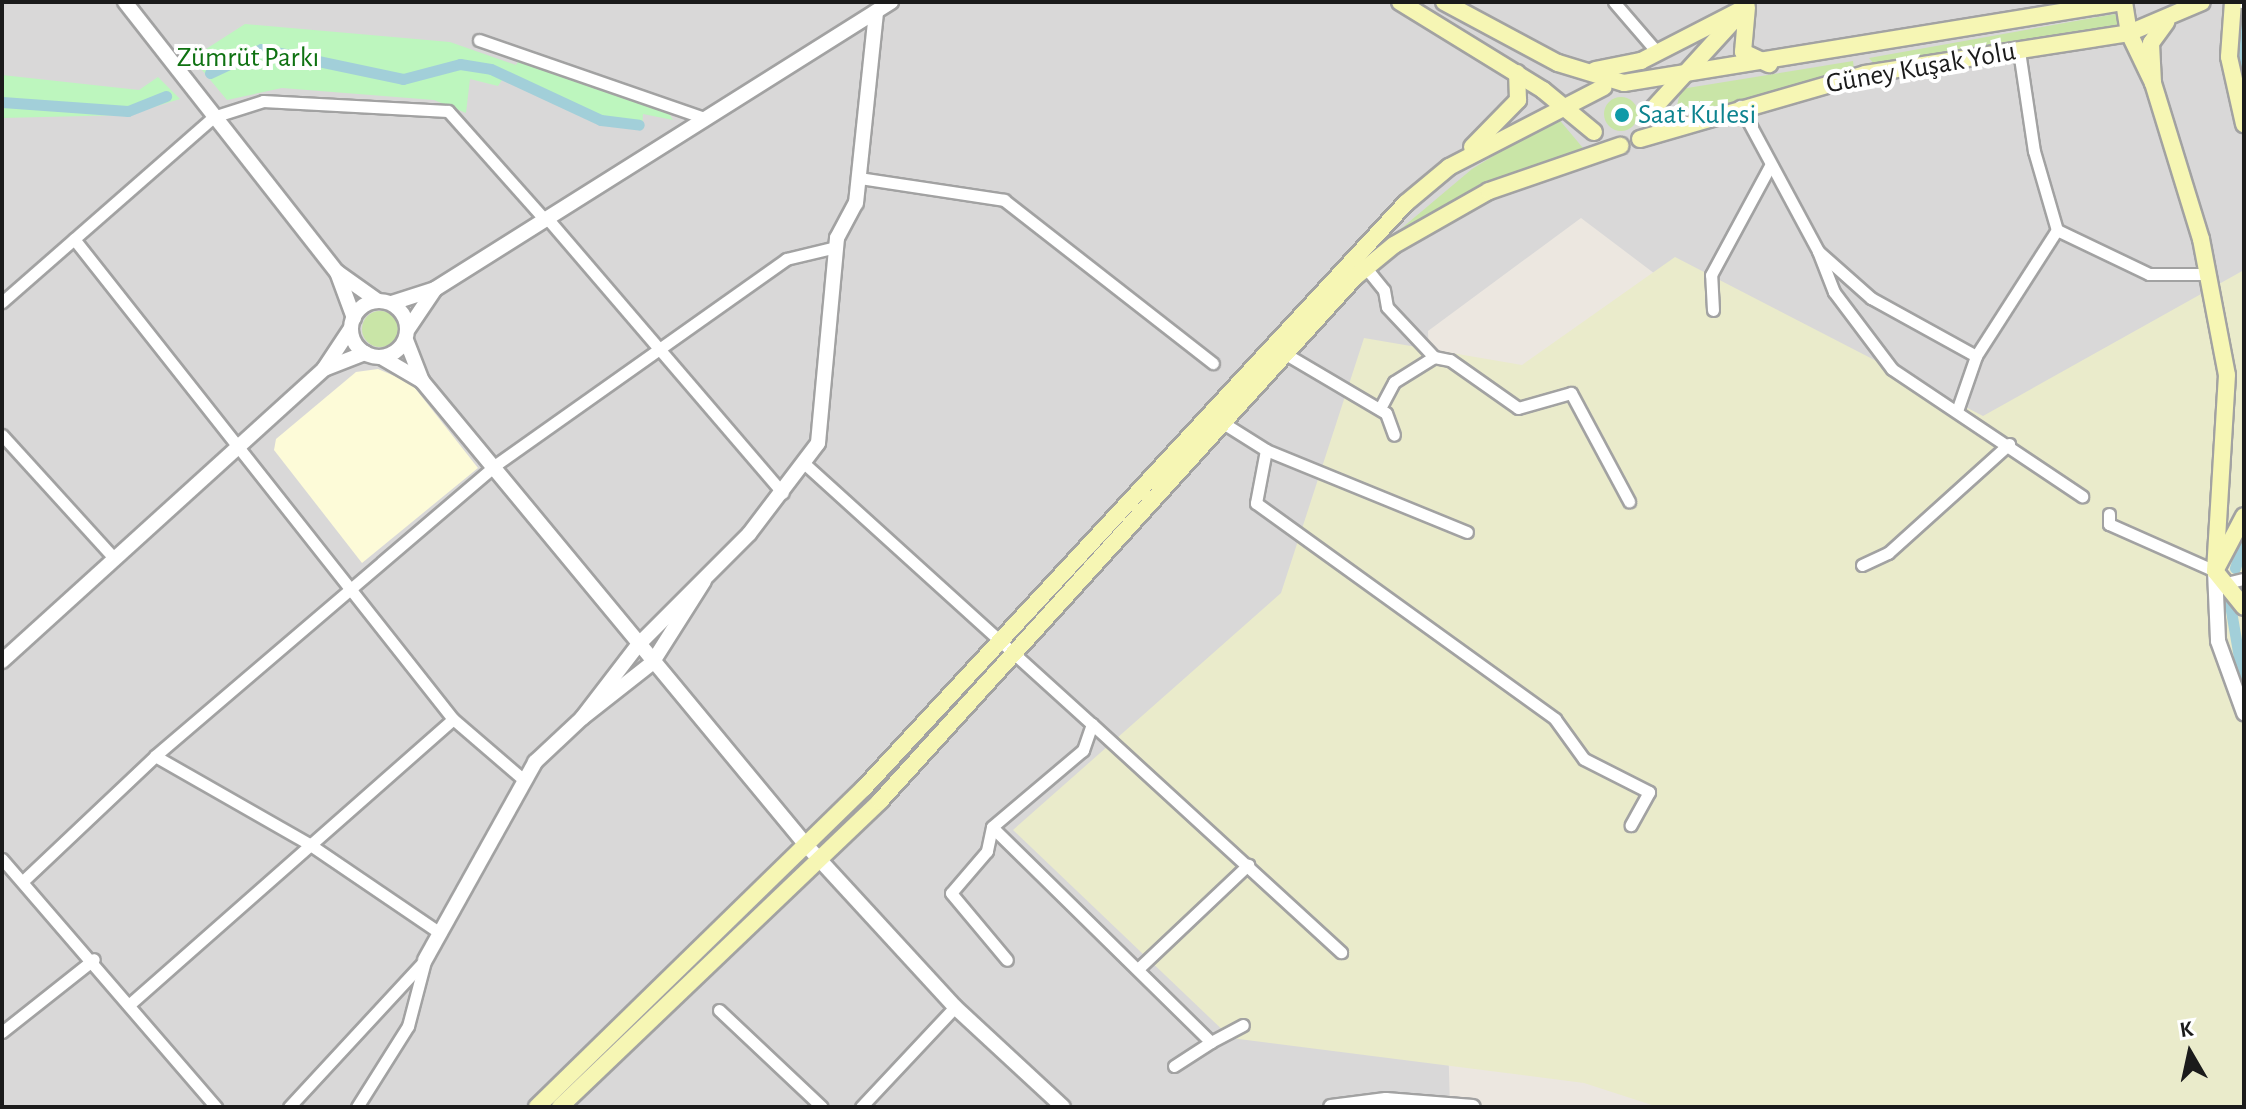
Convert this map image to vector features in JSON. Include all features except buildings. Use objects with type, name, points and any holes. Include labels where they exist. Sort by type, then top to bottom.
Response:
[{"type":"main road","points":[[1400,2],[1517,73],[1565,105],[1594,132],[1620,146]]},
{"type":"main road","points":[[1444,2],[1558,63],[1643,92],[1651,111]]},
{"type":"main road","points":[[2123,2],[2129,33],[2153,83],[2209,274],[2227,375],[2220,577],[2244,607]]},
{"type":"main road","name":"Güney Kuşak Yolu","points":[[1624,83],[1772,64],[2031,21],[2123,2]]},
{"type":"main road","name":"Güney Kuşak Yolu","points":[[1640,139],[1740,106],[1865,74],[2129,33],[2166,22],[2202,2]]},
{"type":"main road","points":[[2233,2],[2229,57],[2244,124]]},
{"type":"main road","points":[[1558,63],[1601,71],[1657,52],[1748,4]]},
{"type":"main road","points":[[1748,4],[1743,52],[1772,64]]},
{"type":"main road","points":[[551,1104],[821,857],[1014,653],[1220,421],[1366,268],[1489,191],[1640,139],[1651,111],[1748,4]]},
{"type":"main road","points":[[2153,83],[2151,43],[2166,22]]},
{"type":"main road","points":[[1862,49],[1865,74]]},
{"type":"main road","points":[[551,1104],[806,845],[1001,639],[1348,261],[1510,113],[1518,100],[1517,73]]},
{"type":"main road","points":[[1449,167],[1565,105],[1604,87],[1624,83]]},
{"type":"main road","points":[[1594,132],[1588,113],[1604,87]]},
{"type":"main road","points":[[2220,577],[2244,516]]},
{"type":"street","points":[[125,2],[337,272],[385,302],[407,334],[422,381]]},
{"type":"street","points":[[2,661],[113,557],[324,369],[352,323],[385,302],[435,289],[876,7],[891,2]]},
{"type":"street","points":[[1614,2],[1657,52]]},
{"type":"street","points":[[2031,21],[2032,2]]},
{"type":"street","points":[[289,1107],[425,960],[524,780],[582,718],[638,645],[704,581],[806,465],[826,411],[836,247],[859,178],[876,7]]},
{"type":"street","points":[[479,40],[704,118]]},
{"type":"street","points":[[2019,51],[2034,151],[2057,230],[2149,274],[2209,274]]},
{"type":"street","points":[[2,302],[213,117],[286,99],[448,111],[662,349],[783,493]]},
{"type":"street","points":[[1740,106],[1818,251],[1834,292],[1892,369],[2009,444],[2082,496]]},
{"type":"street","points":[[1713,310],[1711,275],[1770,166]]},
{"type":"street","points":[[859,178],[1004,200],[1213,363]]},
{"type":"street","points":[[1957,411],[1976,356],[2057,230]]},
{"type":"street","points":[[74,239],[240,443],[348,587],[453,719],[524,780]]},
{"type":"street","points":[[23,881],[155,756],[348,587],[494,466],[786,259],[836,247]]},
{"type":"street","points":[[1818,251],[1871,298],[1976,356]]},
{"type":"street","points":[[1366,268],[1384,290],[1387,307],[1434,357],[1450,360],[1518,408],[1571,393],[1629,501]]},
{"type":"street","points":[[337,272],[352,323],[365,353]]},
{"type":"street","points":[[381,357],[407,334],[435,289]]},
{"type":"street","points":[[324,369],[365,353],[381,357],[422,381],[652,663],[806,845],[821,857],[955,1007],[1063,1107]]},
{"type":"street","points":[[1284,353],[1380,408],[1394,435]]},
{"type":"street","points":[[1380,408],[1394,382],[1434,357]]},
{"type":"street","points":[[1220,421],[1266,450],[1467,532]]},
{"type":"street","points":[[2,435],[113,557]]},
{"type":"street","points":[[1862,565],[1899,545],[2009,444]]},
{"type":"street","points":[[1266,450],[1256,503],[1555,719],[1584,759],[1649,792],[1631,825]]},
{"type":"street","points":[[806,465],[1001,639],[1341,952]]},
{"type":"street","points":[[2109,514],[2109,524],[2220,577],[2244,579]]},
{"type":"street","points":[[2220,577],[2218,641],[2244,713]]},
{"type":"street","points":[[582,718],[652,663],[704,581]]},
{"type":"street","points":[[131,1003],[453,719]]},
{"type":"street","points":[[1007,960],[951,893],[987,851],[992,827],[1078,755],[1092,724]]},
{"type":"street","points":[[155,756],[309,844],[440,933]]},
{"type":"street","points":[[992,827],[1140,967],[1211,1042]]},
{"type":"street","points":[[2,859],[94,959],[216,1107]]},
{"type":"street","points":[[1140,967],[1248,865]]},
{"type":"street","points":[[2,1032],[94,959]]},
{"type":"street","points":[[357,1107],[408,1026],[425,960]]},
{"type":"street","points":[[861,1107],[955,1007]]},
{"type":"street","points":[[719,1010],[822,1107]]},
{"type":"street","points":[[1174,1066],[1243,1025]]},
{"type":"street","points":[[1331,1107],[1386,1100],[1473,1107]]},
{"type":"shaded area","points":[[2,2],[2244,2],[2244,719],[1581,218],[1428,331],[1450,1107],[2,1107]]},
{"type":"shaded area","points":[[378,369],[411,383],[478,468],[362,563],[274,450],[276,439],[356,372]]},
{"type":"green space","points":[[2115,14],[2121,28],[1877,67],[1869,58]]},
{"type":"green space","name":"Zümrüt Parkı","points":[[245,24],[450,42],[516,65],[521,57],[667,110],[673,120],[643,114],[642,128],[603,123],[502,80],[498,86],[470,79],[466,113],[434,100],[282,88],[227,100],[192,58]]},
{"type":"green space","points":[[1853,61],[1854,69],[1673,122],[1681,89]]},
{"type":"green space","points":[[2,75],[139,90],[158,77],[180,99],[127,115],[2,118]]},
{"type":"green space","points":[[1621,97],[1633,102],[1638,114],[1633,126],[1621,131],[1609,126],[1604,114],[1609,102]]},
{"type":"green space","points":[[1557,117],[1583,148],[1483,183],[1371,254],[1472,169]]},
{"type":"green space","points":[[1675,257],[1983,416],[2244,270],[2244,1107],[1658,1107],[1584,1083],[1231,1038],[1013,830],[1281,593],[1364,338],[1522,365]]},
{"type":"green space","points":[[380,311],[393,316],[398,329],[393,342],[380,347],[367,342],[362,329],[367,316]]},
{"type":"waterway","points":[[2241,7],[2244,73]]},
{"type":"waterway","points":[[210,73],[261,49],[403,79],[460,64],[491,69],[601,120],[639,125]]},
{"type":"waterway","points":[[2,102],[128,111],[166,96]]},
{"type":"waterway","points":[[2235,568],[2244,541]]},
{"type":"waterway","points":[[2229,599],[2244,687]]},
{"type":"place","name":"Saat Kulesi","points":[[1622,115]]}]
